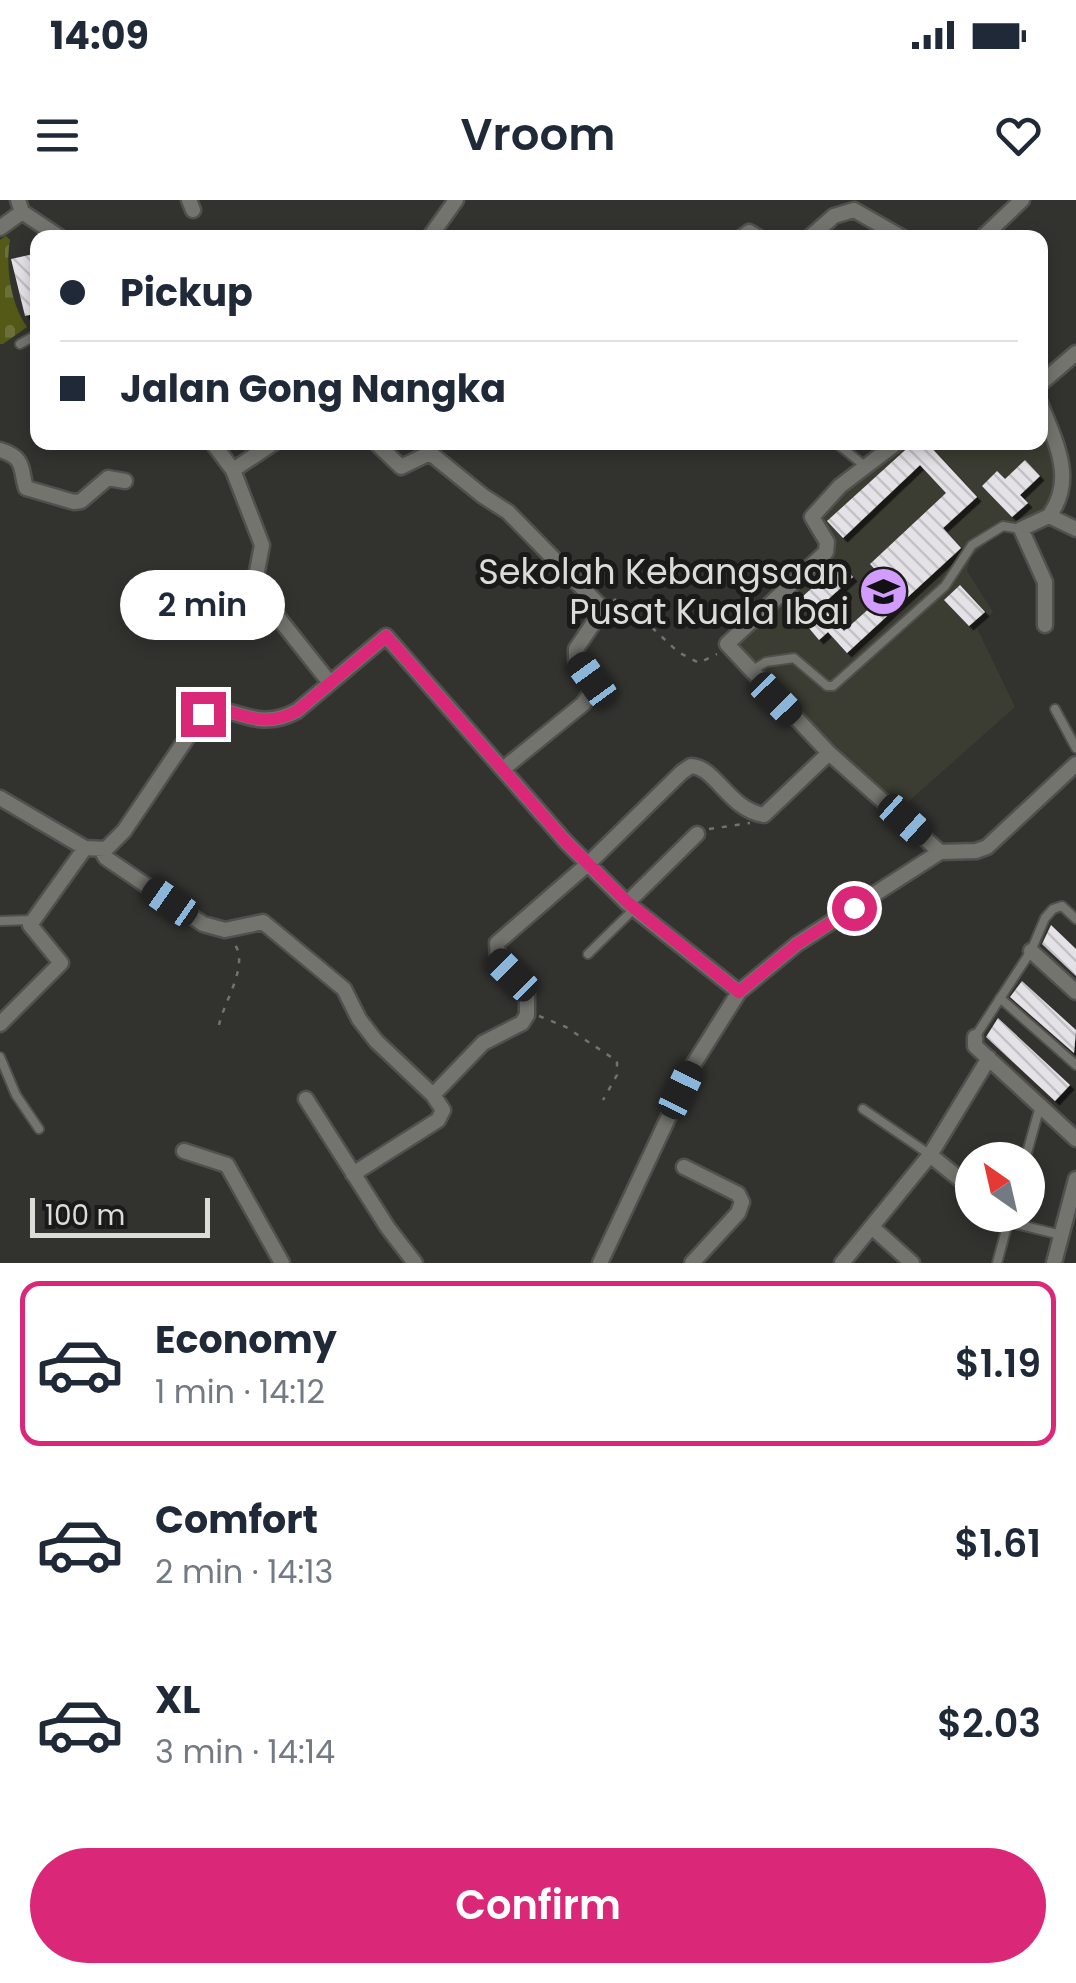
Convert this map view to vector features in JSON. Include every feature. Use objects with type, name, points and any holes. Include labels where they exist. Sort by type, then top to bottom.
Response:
[{"type":"street","points":[[435,230],[456,200]]},
{"type":"street","points":[[990,230],[1022,200]]},
{"type":"street","points":[[0,228],[20,206],[52,230]]},
{"type":"street","points":[[819,230],[834,216],[854,210],[889,230]]},
{"type":"street","points":[[1048,377],[1076,352]]},
{"type":"street","points":[[1045,625],[1045,582],[1021,529],[1049,516],[1062,504],[1070,476],[1048,422]]},
{"type":"street","points":[[0,450],[10,453],[23,467],[26,488],[63,499],[81,501],[108,478],[125,481]]},
{"type":"street","points":[[218,450],[233,470],[262,545],[254,587],[330,683]]},
{"type":"street","points":[[233,470],[263,450]]},
{"type":"street","points":[[383,450],[400,467],[430,453],[508,512],[603,610],[576,649],[576,659],[594,688],[584,704],[503,769]]},
{"type":"street","points":[[888,450],[840,486],[812,517],[827,542],[826,552],[728,641],[728,648],[829,753],[940,852]]},
{"type":"street","points":[[1049,516],[1076,528]]},
{"type":"street","points":[[0,1024],[61,963],[32,932],[32,920],[94,849],[124,831],[203,714],[221,709],[271,722],[297,711],[386,636],[566,842],[631,906],[739,992]]},
{"type":"street","points":[[434,1095],[483,1043],[522,1023],[527,1015],[527,990],[498,960],[497,943],[589,863],[660,791],[691,766],[706,770],[736,804],[764,815],[829,753]]},
{"type":"street","points":[[600,1263],[693,1065],[739,992],[797,944],[940,852],[976,852],[987,847],[1076,764]]},
{"type":"street","points":[[0,798],[94,849],[202,924],[217,930],[263,922],[344,989],[376,1041],[434,1095],[442,1110],[438,1120],[353,1174]]},
{"type":"street","points":[[631,906],[696,834]]},
{"type":"street","points":[[1031,951],[1076,992]]},
{"type":"street","points":[[975,1037],[975,1046],[1076,1139]]},
{"type":"street","points":[[842,1263],[930,1154],[990,1058]]},
{"type":"street","points":[[306,1099],[406,1260]]},
{"type":"street","points":[[184,1151],[226,1165],[282,1263]]},
{"type":"street","points":[[930,1154],[955,1175]]},
{"type":"street","points":[[684,1168],[738,1194],[742,1202],[738,1213],[701,1260]]},
{"type":"street","points":[[1054,1263],[1076,1179]]},
{"type":"street","points":[[873,1228],[912,1263]]},
{"type":"lane","points":[[20,344],[30,338]]},
{"type":"lane","points":[[845,450],[866,467]]},
{"type":"lane","points":[[750,672],[766,662],[794,658],[827,686],[833,686],[945,586],[972,545],[1003,526],[1021,529]]},
{"type":"lane","points":[[1055,710],[1076,748]]},
{"type":"lane","points":[[588,954],[631,906]]},
{"type":"lane","points":[[975,1037],[1031,951],[1045,918],[1062,906],[1076,920]]},
{"type":"lane","points":[[0,922],[32,920]]},
{"type":"lane","points":[[1000,998],[1076,1065]]},
{"type":"lane","points":[[0,1057],[16,1096],[38,1129]]},
{"type":"lane","points":[[1030,1142],[1040,1106]]},
{"type":"lane","points":[[862,1108],[930,1154]]},
{"type":"lane","points":[[1045,1229],[1062,1234]]},
{"type":"lane","points":[[997,1263],[1005,1232]]},
{"type":"path","points":[[603,610],[616,599],[624,601],[678,652],[699,663],[728,648]]},
{"type":"path","points":[[696,834],[746,825],[764,815]]},
{"type":"path","points":[[217,930],[238,947],[240,958],[219,1024]]},
{"type":"path","points":[[527,1015],[566,1026],[616,1061],[617,1075],[603,1100]]},
{"type":"shaded area","name":"Sekolah Kebangsaan Pusat Kuala Ibai","points":[[1048,439],[1064,498],[1021,526],[1008,525],[971,557],[967,571],[993,612],[977,628],[1015,707],[900,809],[833,750],[730,646],[835,548],[815,520],[857,479],[897,450],[1048,450]]},
{"type":"green space","points":[[6,236],[10,240],[13,297],[27,327],[0,344],[0,240]]},
{"type":"building","points":[[30,255],[30,315],[25,316],[11,259]]},
{"type":"building","points":[[905,450],[933,450],[977,497],[943,528],[961,548],[847,653],[828,632],[819,640],[808,627],[826,611],[844,631],[892,588],[870,564],[946,493],[920,465],[843,538],[827,521]]},
{"type":"building","points":[[1025,460],[1040,476],[1020,495],[1028,503],[1012,517],[982,486],[997,471],[1005,479]]},
{"type":"building","points":[[840,563],[853,577],[815,611],[802,597]]},
{"type":"building","points":[[960,585],[985,612],[969,626],[944,600]]},
{"type":"building","points":[[1051,925],[1076,949],[1076,976],[1042,944]]},
{"type":"building","points":[[1022,981],[1076,1030],[1074,1053],[1010,997]]},
{"type":"building","points":[[998,1018],[1070,1085],[1055,1101],[986,1037]]},
{"type":"place","name":"Sekolah Kebangsaan Pusat Kuala Ibai","points":[[884,592]]},
{"type":"route","points":[[203,714],[221,709],[271,722],[284,718],[386,636],[566,842],[627,902],[739,992],[797,944],[854,908]]}]
